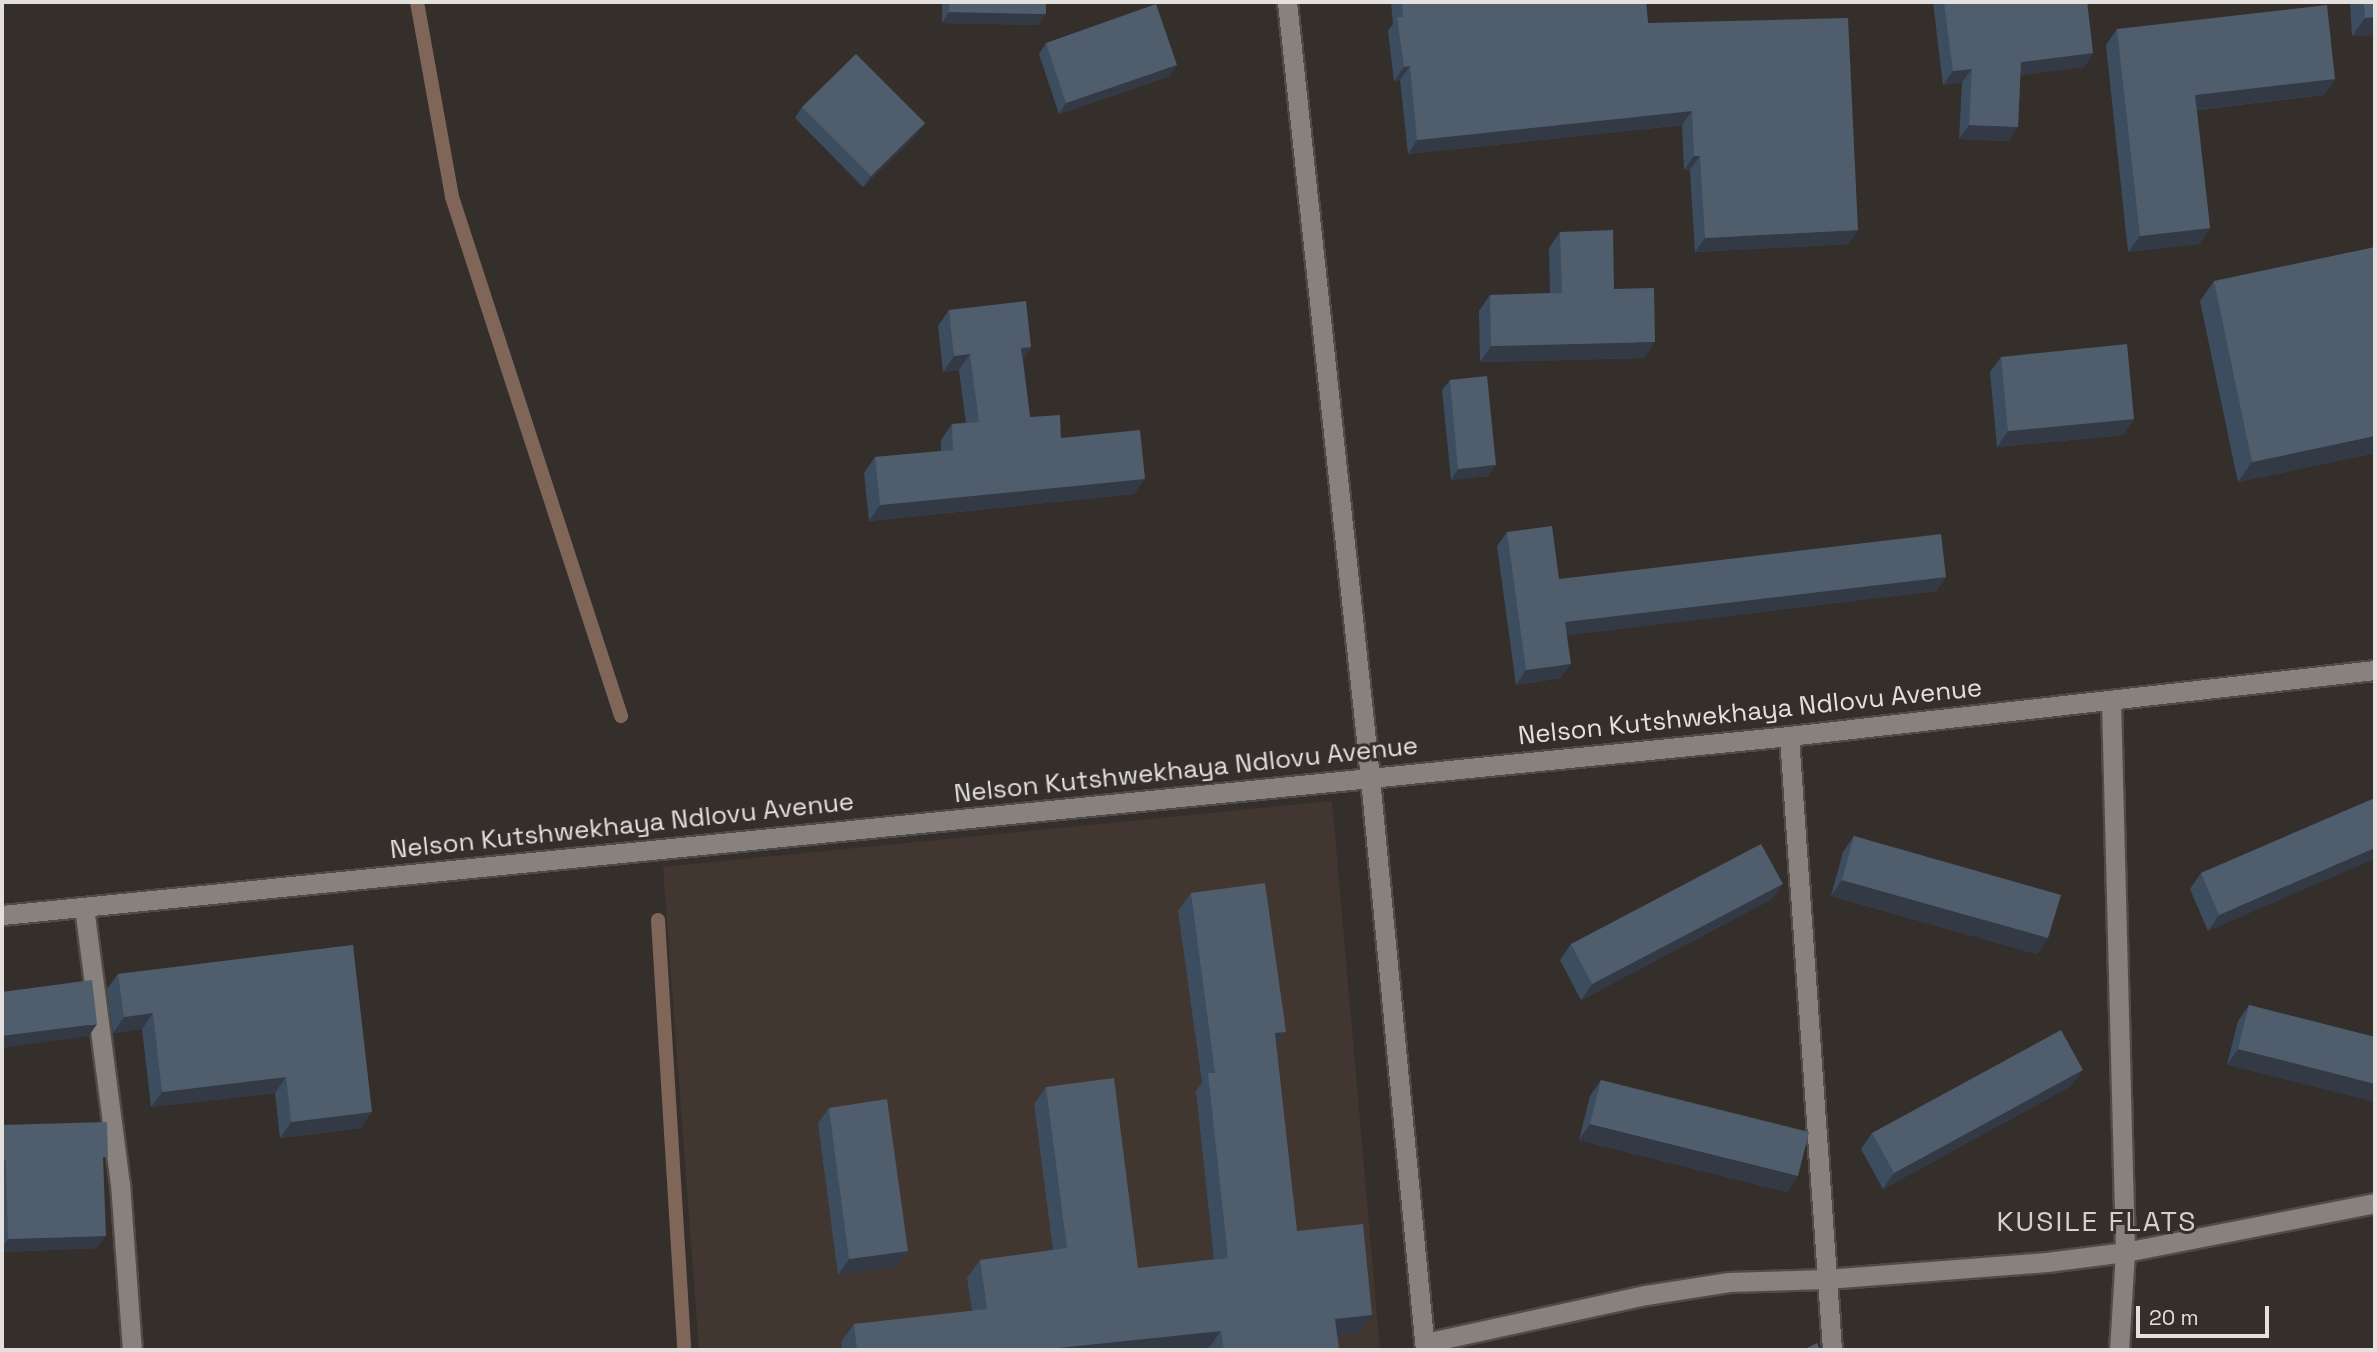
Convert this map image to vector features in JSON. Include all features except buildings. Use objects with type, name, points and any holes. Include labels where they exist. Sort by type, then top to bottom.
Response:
[{"type":"street","points":[[1287,2],[1370,778],[1425,1347],[1670,1291],[1730,1282],[1928,1273],[2125,1252],[2375,1203]]},
{"type":"street","name":"Nelson Kutshwekhaya Ndlovu Avenue","points":[[2,915],[1789,736],[2375,670]]},
{"type":"street","points":[[2111,701],[2125,1252],[2119,1350]]},
{"type":"street","points":[[1789,736],[1832,1350]]},
{"type":"street","points":[[84,907],[120,1182],[132,1350]]},
{"type":"shaded area","points":[[1332,801],[1380,1350],[699,1350],[663,867]]},
{"type":"waterway","points":[[417,2],[452,197],[621,716]]},
{"type":"waterway","points":[[658,920],[684,1350]]},
{"type":"district","name":"KUSILE FLATS","points":[[2097,1221]]}]
